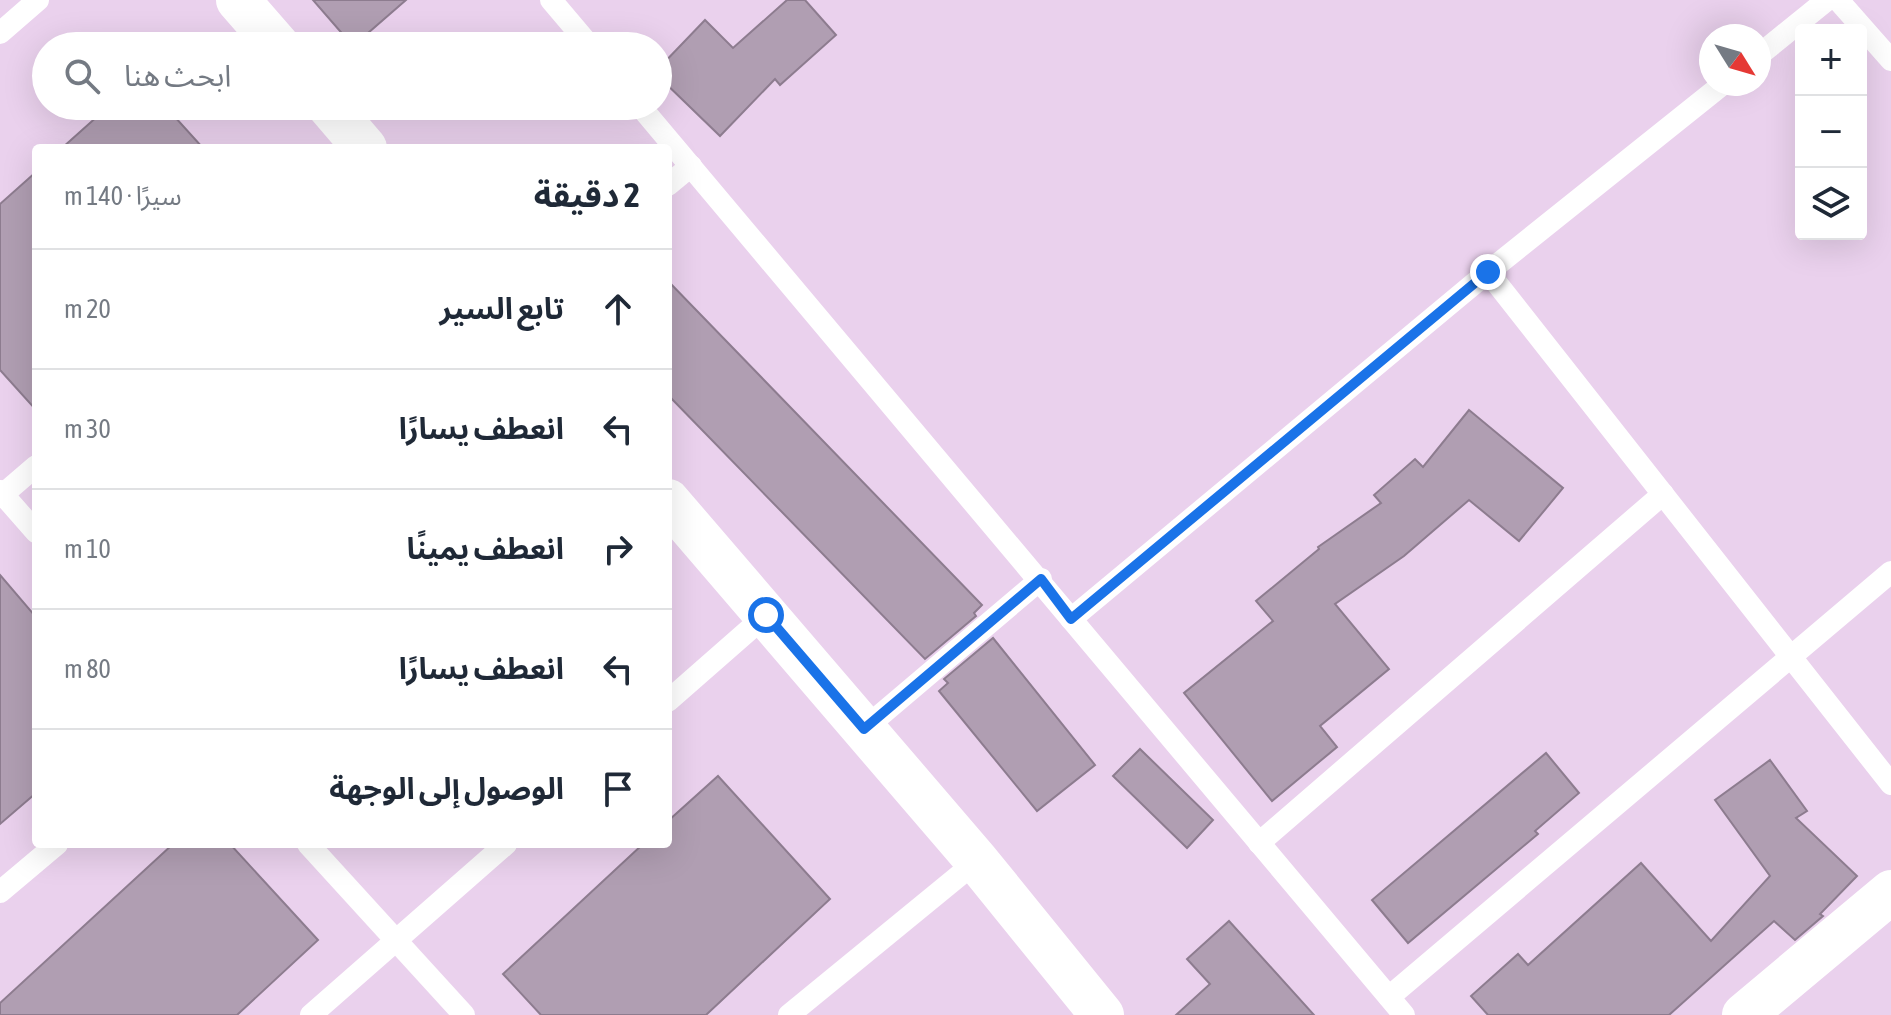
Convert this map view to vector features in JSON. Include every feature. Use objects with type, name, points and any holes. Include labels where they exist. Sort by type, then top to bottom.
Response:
[{"type":"street","points":[[238,0],[266,32]]},
{"type":"street","points":[[341,120],[362,144]]},
{"type":"street","points":[[672,506],[977,861],[1102,1015]]},
{"type":"street","points":[[1744,1015],[1891,892]]},
{"type":"lane","points":[[0,33],[38,0]]},
{"type":"lane","points":[[551,0],[578,32]]},
{"type":"lane","points":[[1771,45],[1827,0]]},
{"type":"lane","points":[[1838,0],[1891,60]]},
{"type":"lane","points":[[1071,619],[1488,272],[1708,96]]},
{"type":"lane","points":[[652,120],[1041,579],[1071,619],[1404,1015]]},
{"type":"lane","points":[[672,182],[691,166]]},
{"type":"lane","points":[[1488,272],[1891,784]]},
{"type":"lane","points":[[32,469],[1,494],[32,528]]},
{"type":"lane","points":[[1259,843],[1663,494]]},
{"type":"lane","points":[[1389,997],[1891,572]]},
{"type":"lane","points":[[864,729],[1041,579]]},
{"type":"lane","points":[[672,697],[766,615]]},
{"type":"lane","points":[[0,892],[52,848]]},
{"type":"lane","points":[[312,848],[394,942],[464,1015]]},
{"type":"lane","points":[[311,1015],[501,848]]},
{"type":"lane","points":[[789,1015],[977,861]]},
{"type":"shaded area","points":[[0,0],[1891,0],[1891,1015],[0,1015]]},
{"type":"building","points":[[313,0],[406,0],[369,32],[341,32]]},
{"type":"building","points":[[787,0],[805,0],[836,35],[780,85],[775,79],[720,136],[672,90],[672,54],[705,20],[733,48]]},
{"type":"building","points":[[93,120],[178,120],[199,144],[66,144]]},
{"type":"building","points":[[32,176],[32,406],[0,370],[0,204]]},
{"type":"building","points":[[672,285],[982,605],[974,613],[976,616],[925,659],[672,399]]},
{"type":"building","points":[[1469,410],[1563,488],[1519,541],[1469,500],[1404,556],[1335,604],[1389,669],[1320,726],[1337,747],[1272,801],[1184,693],[1273,621],[1256,601],[1318,547],[1381,503],[1374,495],[1415,459],[1423,467]]},
{"type":"building","points":[[0,575],[32,612],[32,796],[0,824]]},
{"type":"building","points":[[993,638],[1095,765],[1037,811],[939,691],[948,683],[944,679]]},
{"type":"building","points":[[1140,749],[1213,820],[1187,848],[1113,776]]},
{"type":"building","points":[[1546,753],[1579,793],[1535,831],[1538,834],[1408,943],[1372,900]]},
{"type":"building","points":[[1770,760],[1807,811],[1796,818],[1857,876],[1820,914],[1823,916],[1795,940],[1774,921],[1669,1015],[1488,1015],[1471,996],[1518,954],[1528,965],[1641,863],[1711,941],[1770,876],[1715,800]]},
{"type":"building","points":[[718,776],[830,899],[706,1015],[541,1015],[503,974],[639,848],[672,848],[672,817]]},
{"type":"building","points":[[169,848],[234,848],[318,940],[237,1015],[0,1015],[0,1003]]},
{"type":"building","points":[[1229,921],[1314,1015],[1176,1015],[1210,984],[1187,959]]},
{"type":"route","points":[[766,615],[864,729],[1041,579],[1071,619],[1488,272]]}]
